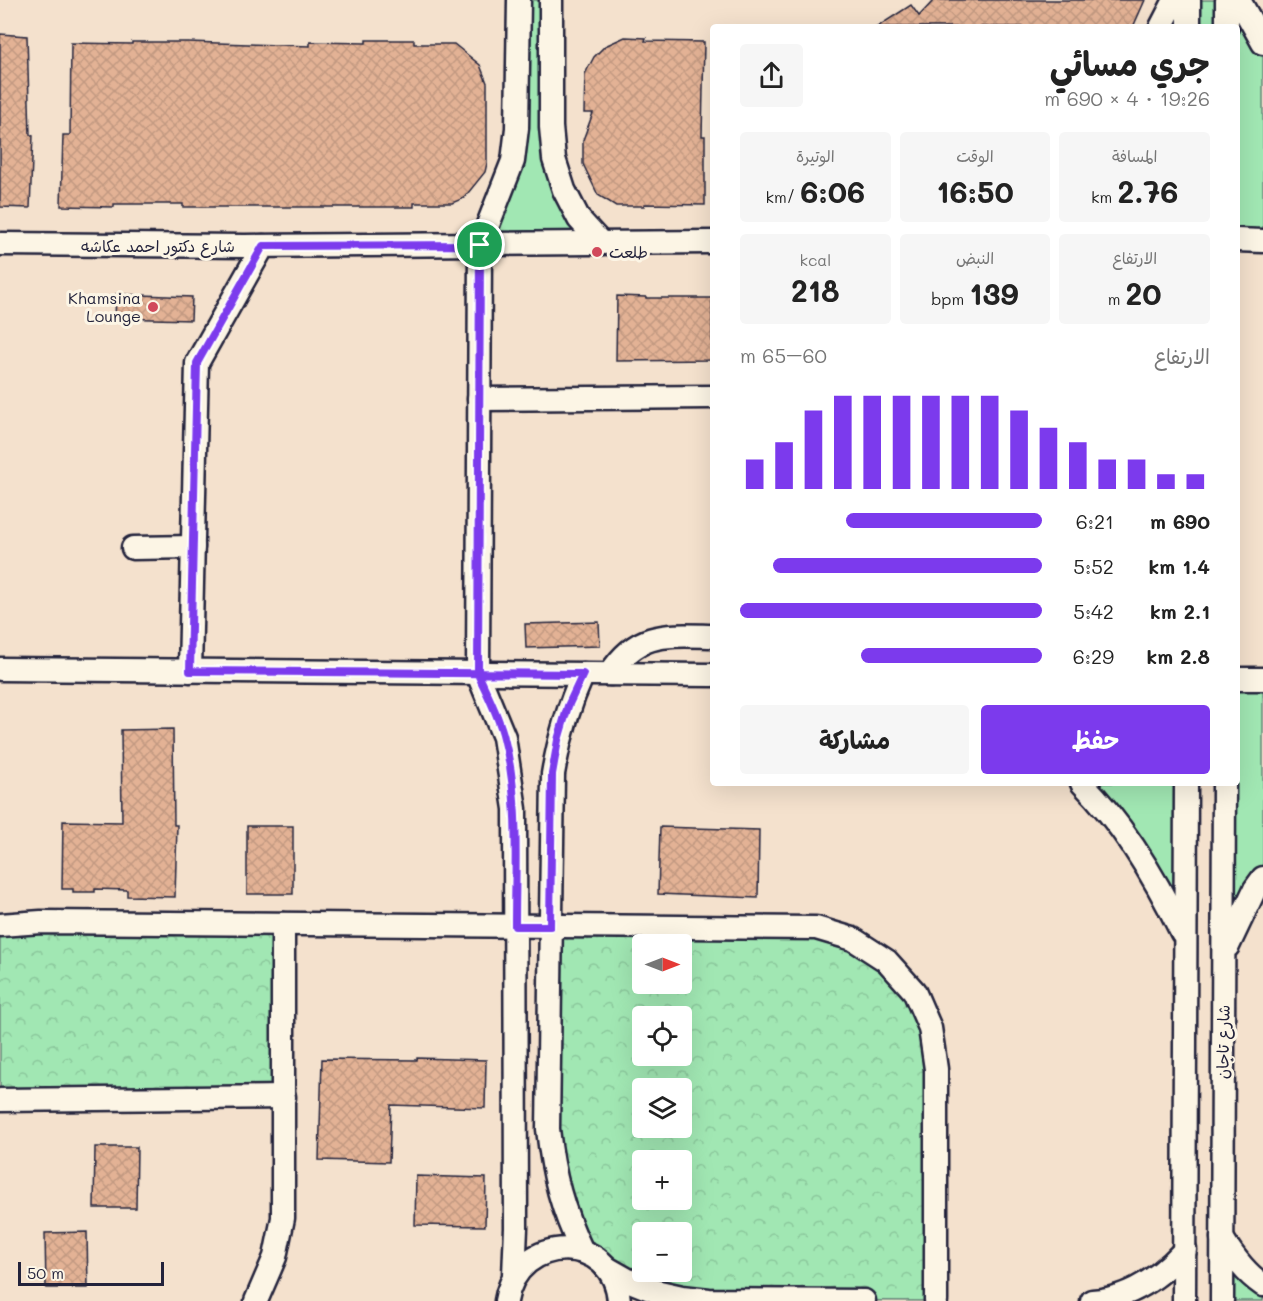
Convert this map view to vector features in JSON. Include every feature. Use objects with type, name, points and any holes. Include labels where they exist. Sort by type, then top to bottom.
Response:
[{"type":"street","points":[[514,1275],[516,1228],[515,809],[504,737],[478,674],[479,399],[480,245],[513,161],[517,128],[519,0]]},
{"type":"street","points":[[552,0],[551,127],[554,159],[564,190],[579,219],[601,243]]},
{"type":"street","points":[[1163,24],[1175,0]]},
{"type":"street","points":[[1189,0],[1189,24]]},
{"type":"street","points":[[1227,0],[1227,24]]},
{"type":"street","points":[[1239,0],[1263,43]]},
{"type":"street","points":[[1240,240],[1263,241]]},
{"type":"street","name":"شارع دكتور احمد عكاشه","points":[[0,244],[263,246],[710,242]]},
{"type":"street","points":[[190,671],[197,363],[263,246]]},
{"type":"street","points":[[479,399],[710,397]]},
{"type":"street","points":[[133,548],[193,547]]},
{"type":"street","points":[[610,674],[627,652],[652,638],[666,635],[710,636]]},
{"type":"street","points":[[0,669],[710,675]]},
{"type":"street","points":[[582,1251],[568,1222],[558,1192],[551,1161],[548,1129],[552,774],[558,740],[568,706],[583,674]]},
{"type":"street","points":[[1240,679],[1263,679]]},
{"type":"street","points":[[1085,786],[1124,832],[1158,884],[1186,940]]},
{"type":"street","points":[[1184,1301],[1186,786]]},
{"type":"street","name":"شارع تاجان","points":[[1222,1301],[1224,786]]},
{"type":"street","points":[[1224,953],[1263,878]]},
{"type":"street","points":[[0,925],[41,922],[816,928],[853,939],[887,961],[914,991],[930,1028],[936,1069],[936,1301]]},
{"type":"street","points":[[256,1301],[275,1257],[283,1218],[283,924]]},
{"type":"street","points":[[0,1100],[284,1097]]},
{"type":"street","points":[[1185,1104],[1222,1105]]},
{"type":"street","points":[[1222,1238],[1236,1261],[1263,1285]]},
{"type":"street","points":[[506,1301],[514,1275],[527,1261],[544,1251],[563,1248],[582,1251],[630,1281],[655,1291],[682,1297],[709,1300],[864,1301]]},
{"type":"street","points":[[1092,1301],[1125,1294],[1147,1283],[1168,1269],[1185,1250]]},
{"type":"street","points":[[607,1268],[619,1290],[619,1301]]},
{"type":"green space","points":[[519,0],[551,0],[554,159],[601,243],[480,245],[500,192]]},
{"type":"green space","points":[[1175,0],[1239,0],[1263,43],[1263,241],[1240,240],[1240,24],[1163,24]]},
{"type":"green space","points":[[1240,679],[1263,679],[1263,878],[1224,953],[1224,786],[1240,786]]},
{"type":"green space","points":[[1084,786],[1186,786],[1186,940]]},
{"type":"green space","points":[[283,924],[284,1097],[0,1100],[0,925]]},
{"type":"green space","points":[[550,926],[816,928],[887,961],[930,1028],[936,1301],[709,1300],[660,1282],[692,1282],[692,1222],[632,1222],[632,1272],[595,1258],[558,1192]]},
{"type":"green space","points":[[1222,1238],[1263,1285],[1263,1301],[1222,1301]]},
{"type":"building","points":[[934,0],[1145,0],[1134,24],[882,24],[911,5],[919,16]]},
{"type":"building","points":[[0,34],[27,36],[30,135],[33,135],[30,208],[0,207]]},
{"type":"building","points":[[625,37],[646,38],[645,41],[704,42],[702,136],[705,136],[705,205],[616,206],[598,195],[583,164],[583,140],[593,113],[584,113],[585,74],[594,57],[605,46]]},
{"type":"building","points":[[366,40],[414,40],[414,44],[454,44],[480,65],[487,83],[487,163],[485,172],[464,198],[452,203],[414,203],[414,207],[183,207],[183,204],[114,204],[114,207],[61,206],[63,135],[70,135],[71,43],[188,42],[310,46],[310,42],[366,43]]},
{"type":"building","name":"Khamsina Lounge","points":[[116,294],[192,297],[191,320],[115,318]]},
{"type":"building","points":[[617,296],[710,298],[710,360],[616,361]]},
{"type":"building","points":[[599,622],[600,646],[526,648],[525,624]]},
{"type":"building","points":[[173,729],[174,825],[177,825],[175,897],[127,896],[127,890],[95,889],[95,892],[73,892],[73,889],[62,889],[63,821],[122,822],[121,730]]},
{"type":"building","points":[[247,826],[293,826],[293,894],[247,894]]},
{"type":"building","points":[[660,827],[759,830],[758,898],[658,894]]},
{"type":"building","points":[[417,1058],[486,1060],[485,1108],[391,1105],[389,1162],[319,1160],[322,1059],[417,1060]]},
{"type":"building","points":[[95,1147],[137,1147],[136,1208],[94,1208]]},
{"type":"building","points":[[416,1176],[486,1178],[485,1226],[415,1225]]},
{"type":"building","points":[[87,1232],[88,1288],[46,1288],[45,1233]]},
{"type":"place","name":"طلعت","points":[[597,252]]},
{"type":"place","name":"Khamsina Lounge","points":[[153,307]]},
{"type":"route","points":[[480,245],[263,246],[197,363],[190,671],[478,674],[583,674],[568,706],[558,740],[552,774],[550,926],[515,926],[515,809],[510,773],[504,737],[478,674],[480,245]]}]
